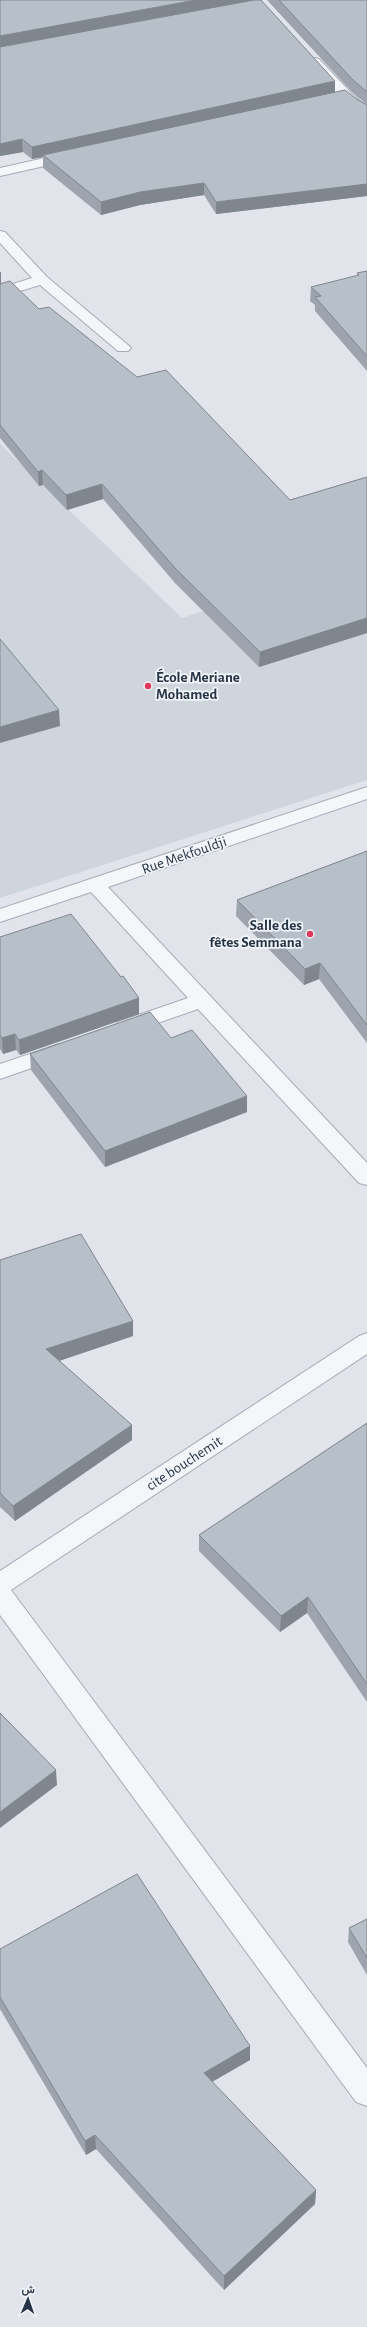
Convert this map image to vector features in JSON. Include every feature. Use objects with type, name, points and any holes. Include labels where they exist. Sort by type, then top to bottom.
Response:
[{"type":"street","points":[[304,50],[346,96],[367,113]]},
{"type":"street","points":[[330,99],[346,96]]},
{"type":"street","points":[[0,172],[84,154]]},
{"type":"street","points":[[0,235],[42,280],[123,348]]},
{"type":"street","points":[[0,294],[42,280]]},
{"type":"street","name":"Rue Mekfouldji","points":[[0,916],[367,793]]},
{"type":"street","points":[[95,885],[367,1177]]},
{"type":"street","points":[[105,1035],[202,1000]]},
{"type":"street","points":[[0,1072],[75,1045]]},
{"type":"street","name":"cite bouchemit","points":[[0,1584],[367,1342]]},
{"type":"street","points":[[0,1595],[367,2092]]},
{"type":"shaded area","name":"École Meriane Mohamed","points":[[0,444],[182,618],[367,557],[367,780],[0,898]]},
{"type":"building","points":[[0,0],[196,0],[0,36]]},
{"type":"building","points":[[254,0],[261,0],[335,81],[32,147],[22,139],[0,144],[0,47]]},
{"type":"building","points":[[279,0],[367,0],[367,92],[353,80]]},
{"type":"building","points":[[345,90],[367,105],[367,184],[216,202],[204,183],[140,192],[101,202],[43,155]]},
{"type":"building","points":[[367,271],[367,356],[315,297],[321,296],[311,287],[359,275],[357,273]]},
{"type":"building","points":[[10,281],[39,309],[49,307],[137,377],[166,370],[290,500],[367,477],[367,618],[260,652],[175,568],[102,484],[66,495],[42,470],[38,472],[0,425],[0,284]]},
{"type":"building","points":[[0,639],[59,710],[0,727]]},
{"type":"building","name":"Salle des fêtes Semmana","points":[[367,851],[367,1025],[320,963],[305,969],[237,900]]},
{"type":"building","points":[[71,914],[121,977],[123,976],[139,998],[19,1040],[15,1034],[2,1038],[0,1035],[0,937]]},
{"type":"building","points":[[150,1012],[171,1038],[192,1030],[247,1096],[105,1151],[30,1054]]},
{"type":"building","points":[[81,1234],[133,1321],[46,1349],[132,1425],[13,1506],[0,1493],[0,1260]]},
{"type":"building","points":[[367,1423],[367,1684],[308,1597],[281,1616],[199,1535]]},
{"type":"building","points":[[0,1713],[56,1770],[0,1812]]},
{"type":"building","points":[[137,1874],[250,2046],[204,2073],[316,2190],[224,2276],[95,2135],[85,2141],[0,1997],[0,1949]]},
{"type":"building","points":[[367,1919],[367,1958],[349,1928]]},
{"type":"place","name":"École Meriane Mohamed","points":[[148,686]]},
{"type":"place","name":"Salle des fêtes Semmana","points":[[310,934]]}]
